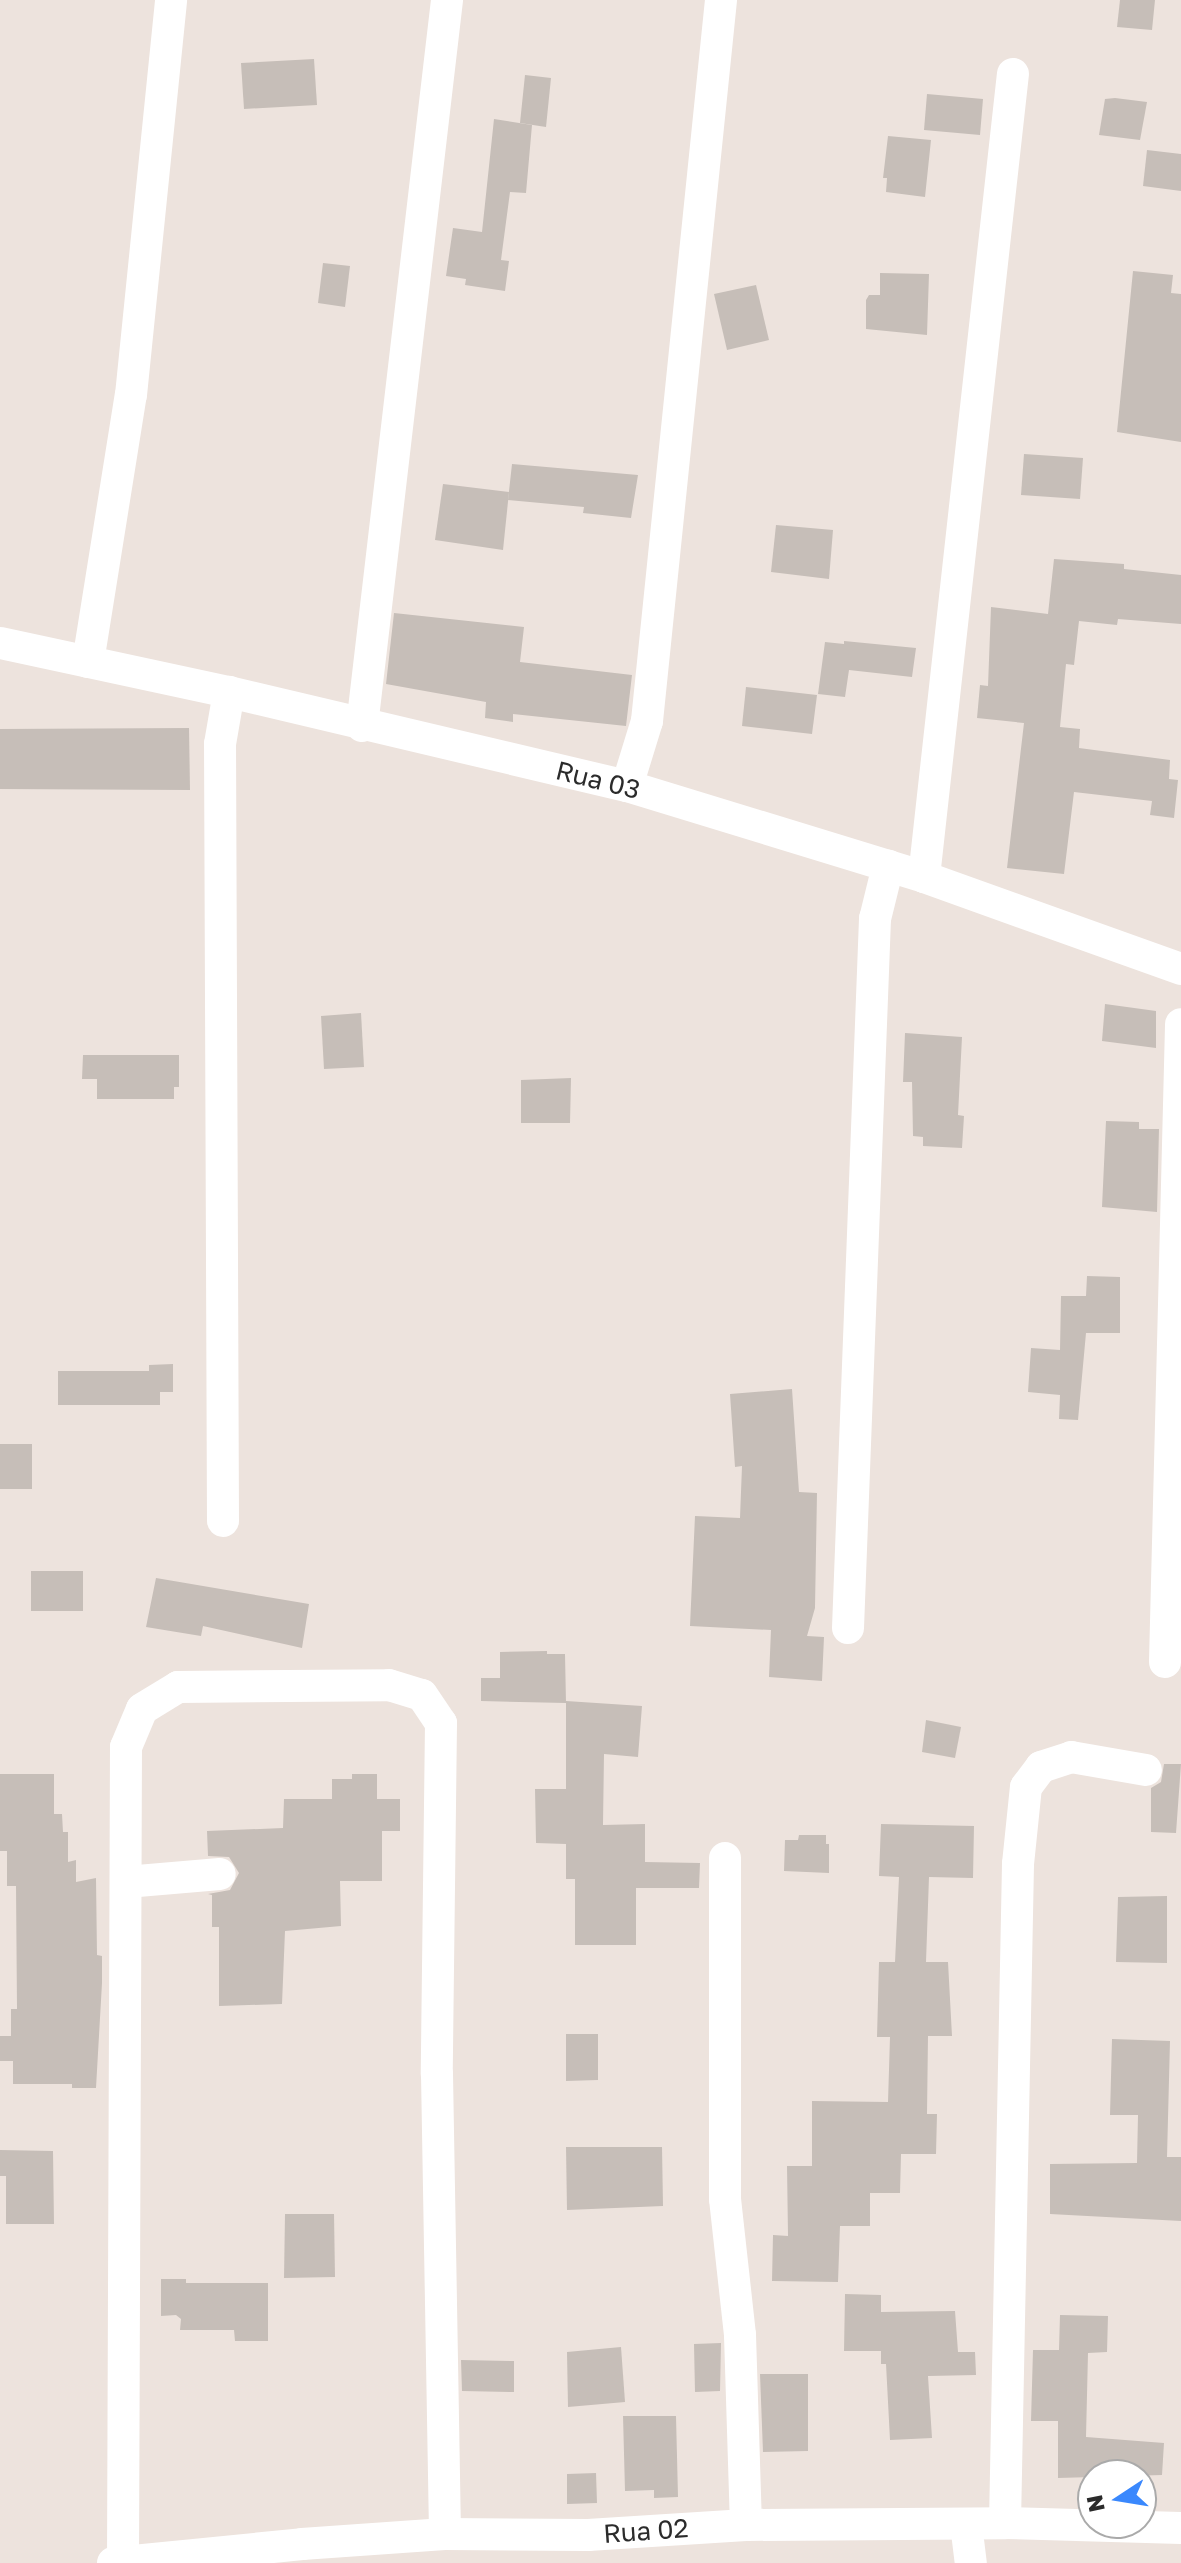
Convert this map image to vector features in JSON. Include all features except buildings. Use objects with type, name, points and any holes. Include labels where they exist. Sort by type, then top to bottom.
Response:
[{"type":"street","points":[[88,662],[131,395],[171,0]]},
{"type":"street","points":[[362,726],[447,0]]},
{"type":"street","points":[[627,786],[647,721],[721,0]]},
{"type":"street","points":[[924,877],[1013,74]]},
{"type":"street","name":"Rua 03","points":[[0,643],[229,692],[362,726],[627,786],[924,877],[1181,969]]},
{"type":"street","points":[[223,1521],[220,744],[229,692]]},
{"type":"street","points":[[848,1628],[875,919],[888,866]]},
{"type":"street","points":[[1165,1662],[1181,1024]]},
{"type":"street","points":[[118,2562],[126,1747],[142,1709],[178,1687],[389,1685],[422,1695],[441,1723],[437,2074],[445,2534]]},
{"type":"street","points":[[1005,2523],[1018,1864],[1026,1787],[1041,1767],[1071,1757],[1146,1770]]},
{"type":"street","points":[[725,1858],[725,2199],[740,2335],[746,2525]]},
{"type":"street","points":[[126,1882],[220,1874]]},
{"type":"street","name":"Rua 02","points":[[118,2562],[304,2553],[445,2534],[591,2549],[746,2525],[1005,2523],[1181,2528]]},
{"type":"street","points":[[966,2524],[971,2563]]}]
